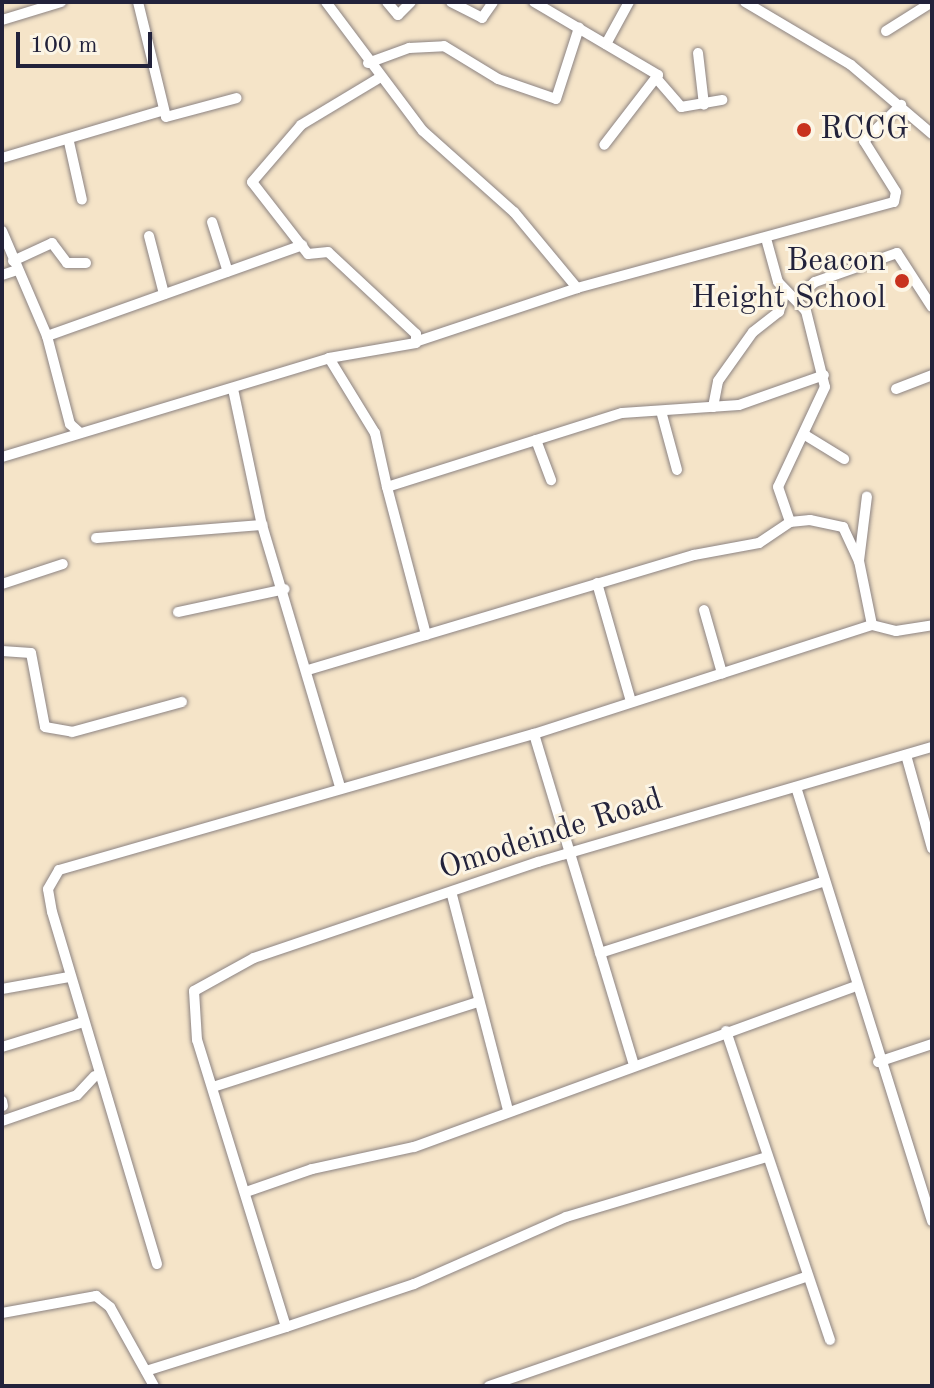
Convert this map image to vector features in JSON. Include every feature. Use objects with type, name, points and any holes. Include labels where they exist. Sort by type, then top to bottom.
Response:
[{"type":"street","points":[[2,20],[61,2]]},
{"type":"street","points":[[140,2],[161,111],[172,119],[237,98]]},
{"type":"street","points":[[326,2],[379,78],[423,131],[514,212],[577,288]]},
{"type":"street","points":[[387,2],[398,15],[411,2]]},
{"type":"street","points":[[451,2],[482,18],[493,2]]},
{"type":"street","points":[[534,2],[606,44],[657,79],[670,102],[704,105],[722,100]]},
{"type":"street","points":[[606,44],[629,2]]},
{"type":"street","points":[[745,2],[901,105],[932,134]]},
{"type":"street","points":[[886,31],[932,2]]},
{"type":"street","points":[[368,63],[409,48],[444,46],[498,79],[556,99],[579,28]]},
{"type":"street","points":[[698,53],[704,105]]},
{"type":"street","points":[[379,78],[301,125],[254,179],[311,257],[328,252],[418,341]]},
{"type":"street","points":[[604,145],[657,79]]},
{"type":"street","points":[[2,457],[329,358],[369,357],[577,288],[767,242],[894,202],[896,192],[864,141],[901,105]]},
{"type":"street","points":[[2,158],[69,142],[161,111]]},
{"type":"street","points":[[69,142],[82,200]]},
{"type":"street","points":[[212,222],[228,272]]},
{"type":"street","points":[[2,231],[47,336],[70,424],[79,432]]},
{"type":"street","points":[[149,236],[164,294]]},
{"type":"street","points":[[713,407],[718,381],[753,332],[779,312],[784,293],[767,242]]},
{"type":"street","points":[[2,275],[52,243],[67,263],[86,263]]},
{"type":"street","points":[[47,336],[302,245]]},
{"type":"street","points":[[797,298],[815,282],[897,253],[932,307]]},
{"type":"street","points":[[784,293],[797,298],[824,375],[825,399],[778,487],[790,522]]},
{"type":"street","points":[[329,358],[375,433],[426,635]]},
{"type":"street","points":[[387,487],[622,413],[739,405],[824,375]]},
{"type":"street","points":[[896,389],[932,375]]},
{"type":"street","points":[[233,389],[262,525],[285,589],[340,786]]},
{"type":"street","points":[[661,411],[677,470]]},
{"type":"street","points":[[805,435],[844,459]]},
{"type":"street","points":[[536,440],[551,480]]},
{"type":"street","points":[[859,561],[867,496]]},
{"type":"street","points":[[308,670],[597,583],[759,543],[790,522],[840,524],[859,561],[872,625]]},
{"type":"street","points":[[96,538],[262,525]]},
{"type":"street","points":[[2,584],[63,564]]},
{"type":"street","points":[[597,583],[630,698]]},
{"type":"street","points":[[178,612],[285,589]]},
{"type":"street","points":[[704,610],[722,673]]},
{"type":"street","points":[[157,1264],[80,1023],[48,889],[59,870],[340,786],[534,734],[630,698],[722,673],[872,625],[896,631],[932,625]]},
{"type":"street","points":[[2,651],[31,653],[45,727],[72,732],[182,702]]},
{"type":"street","points":[[534,734],[633,1062]]},
{"type":"street","name":"Omodeinde Road","points":[[213,1087],[197,1040],[194,991],[254,958],[452,895],[569,853],[932,747]]},
{"type":"street","points":[[906,755],[932,848]]},
{"type":"street","points":[[796,787],[853,987],[932,1221]]},
{"type":"street","points":[[600,953],[823,882]]},
{"type":"street","points":[[452,895],[508,1110]]},
{"type":"street","points":[[2,989],[69,977]]},
{"type":"street","points":[[246,1192],[312,1169],[414,1147],[633,1062],[853,987]]},
{"type":"street","points":[[286,1327],[213,1087],[478,1002]]},
{"type":"street","points":[[2,1047],[80,1023]]},
{"type":"street","points":[[726,1031],[806,1277],[830,1340]]},
{"type":"street","points":[[878,1062],[932,1044]]},
{"type":"street","points":[[2,1121],[77,1095],[95,1076]]},
{"type":"street","points":[[146,1371],[414,1284],[566,1217],[767,1157]]},
{"type":"street","points":[[489,1386],[806,1277]]},
{"type":"street","points":[[2,1313],[96,1296],[110,1307],[154,1386]]},
{"type":"place","name":"RCCG","points":[[804,130]]},
{"type":"place","name":"Beacon Height School","points":[[902,281]]}]
